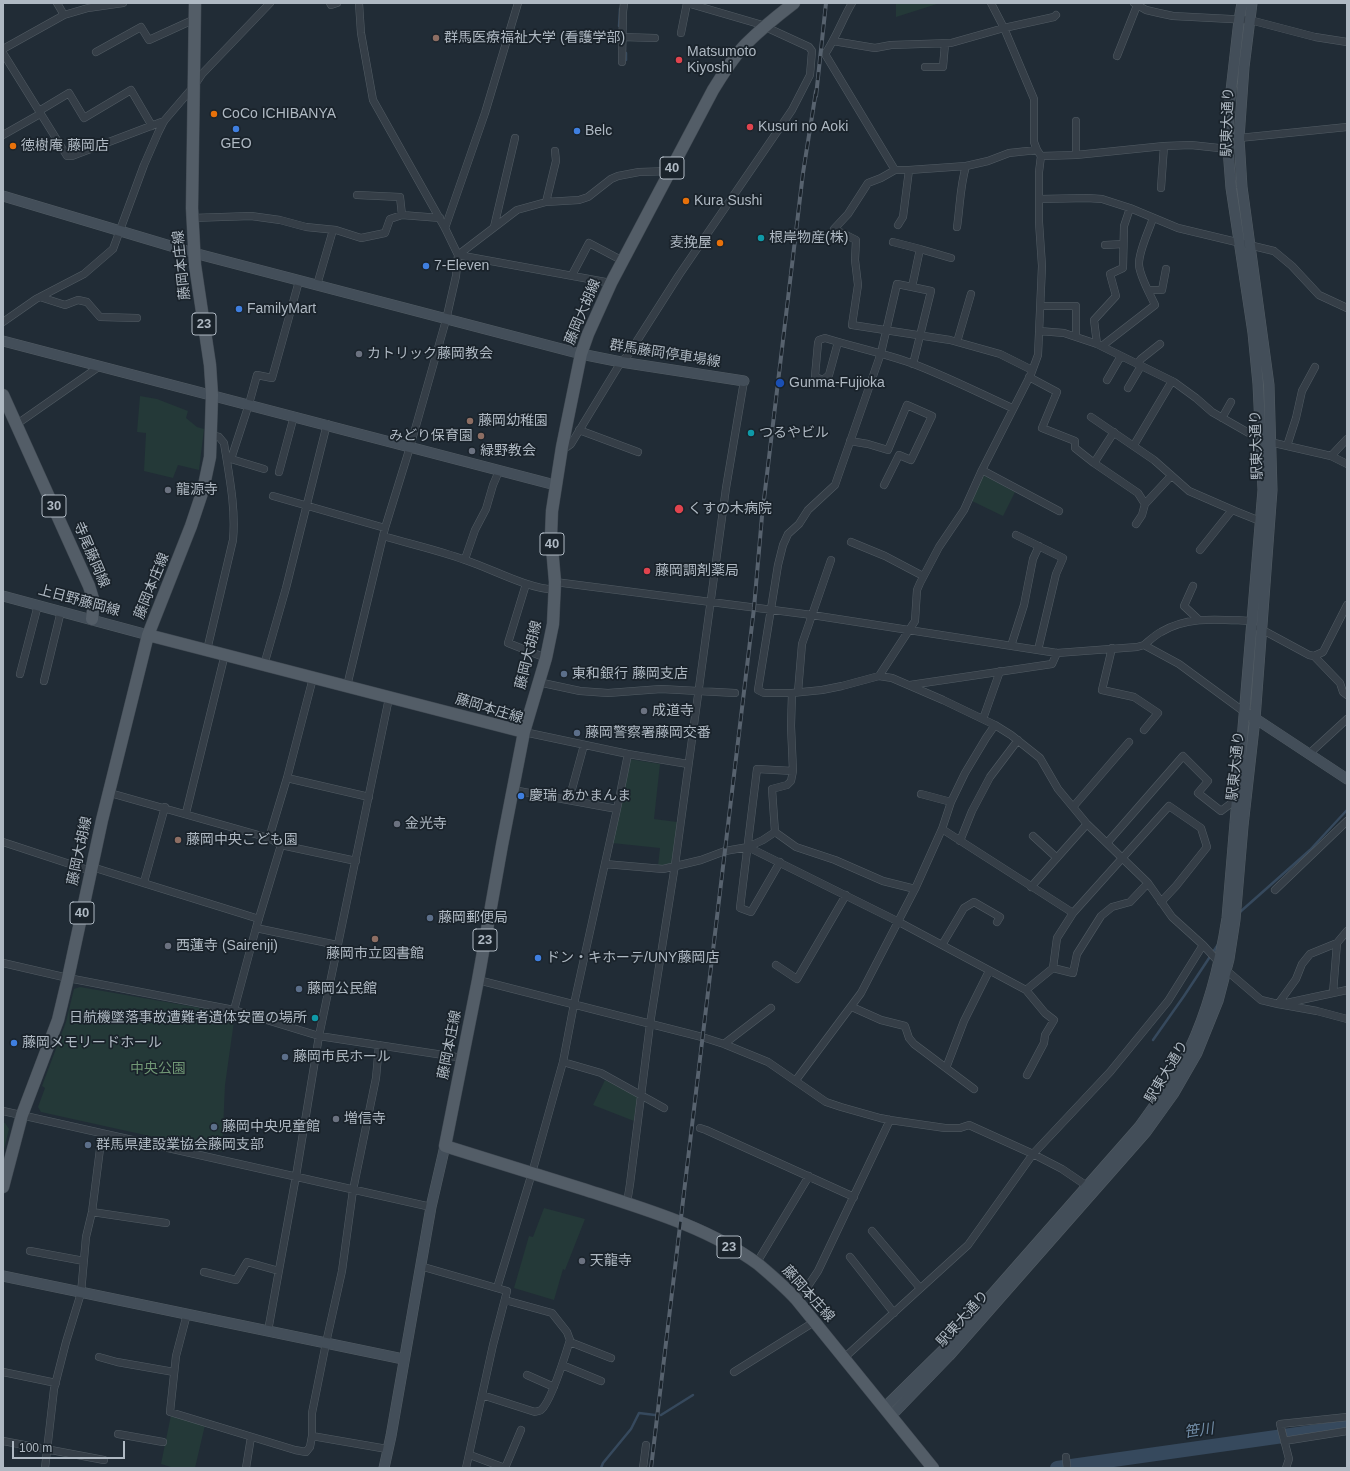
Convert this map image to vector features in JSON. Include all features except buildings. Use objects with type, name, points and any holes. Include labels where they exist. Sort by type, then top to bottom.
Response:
[{"type":"main road","name":"藤岡本庄線","points":[[195,3],[192,218],[194,253],[210,365],[212,395],[210,457],[203,490],[184,546],[148,635],[524,732],[478,980],[445,1146],[626,1203],[681,1223],[739,1252],[773,1277],[796,1299],[933,1468]]},
{"type":"main road","name":"藤岡大胡線","points":[[524,732],[546,658],[553,624],[555,586],[551,524],[555,485],[580,354],[623,261],[713,90],[727,67],[745,45],[764,26],[794,3]]},
{"type":"main road","name":"寺尾藤岡線","points":[[3,395],[90,586],[94,602],[92,619]]},
{"type":"main road","name":"藤岡大胡線","points":[[3,1187],[22,1115],[58,1020],[92,869],[148,635]]},
{"type":"street","points":[[57,3],[64,15]]},
{"type":"street","points":[[3,49],[64,15],[88,8],[122,3]]},
{"type":"street","points":[[3,322],[40,297],[84,274],[113,249],[121,231],[144,165],[164,121],[194,86],[202,74],[270,3]]},
{"type":"street","points":[[330,3],[331,5],[336,3]]},
{"type":"street","points":[[347,686],[382,536],[410,447],[446,320],[456,276],[458,255],[440,218],[373,100],[362,40],[359,3]]},
{"type":"street","points":[[445,228],[485,114],[518,3]]},
{"type":"street","points":[[622,62],[624,3]]},
{"type":"street","points":[[562,447],[567,447],[571,444],[621,362],[628,355],[679,275],[792,110],[810,75],[812,50],[764,26],[687,3],[681,33]]},
{"type":"street","points":[[852,3],[843,17],[833,41],[825,54],[895,170]]},
{"type":"street","points":[[879,676],[915,621],[917,590],[939,548],[964,510],[1012,408],[1029,378],[1038,355],[1042,266],[1039,222],[1039,153],[1034,142],[1034,99],[1004,28],[991,3]]},
{"type":"street","name":"駅東大通り","points":[[1242,3],[1238,20],[1229,108],[1228,149],[1231,188],[1244,244]]},
{"type":"street","name":"駅東大通り","points":[[888,1412],[1139,1127],[1167,1088],[1189,1050],[1222,966],[1229,959],[1235,920],[1243,826],[1255,719],[1272,490],[1258,384],[1244,244],[1239,138],[1244,67],[1252,3]]},
{"type":"street","points":[[1117,56],[1136,4],[1146,10],[1173,16],[1250,20],[1315,37],[1347,42]]},
{"type":"street","points":[[833,41],[875,48],[891,45],[945,44],[1004,28],[1054,17],[1056,15]]},
{"type":"street","points":[[96,52],[140,26],[149,40],[195,19]]},
{"type":"street","points":[[622,37],[655,38]]},
{"type":"street","points":[[925,66],[943,67],[945,44]]},
{"type":"street","points":[[3,53],[67,156],[72,156],[164,121]]},
{"type":"street","points":[[3,135],[69,93],[84,118],[132,90],[152,126]]},
{"type":"street","points":[[1076,121],[1076,155]]},
{"type":"street","points":[[1239,138],[1347,127]]},
{"type":"street","points":[[494,227],[515,138]]},
{"type":"street","points":[[1032,370],[1000,354],[957,342],[852,325],[858,285],[855,260],[856,240],[834,230],[848,214],[868,183],[895,170],[966,166],[988,161],[1009,153],[1076,155],[1164,146],[1191,145],[1228,149]]},
{"type":"street","points":[[1161,188],[1164,146]]},
{"type":"street","points":[[546,202],[556,161],[555,151]]},
{"type":"street","points":[[956,227],[960,211],[962,181],[966,166]]},
{"type":"street","points":[[458,255],[517,210],[546,202],[588,198],[611,179],[618,176],[639,172],[671,170]]},
{"type":"street","points":[[898,225],[903,217],[909,170]]},
{"type":"street","points":[[357,195],[400,197],[402,215]]},
{"type":"street","name":"群馬藤岡停車場線","points":[[3,196],[194,253],[580,354],[621,362],[744,381]]},
{"type":"street","points":[[1040,199],[1102,199],[1130,208],[1178,228],[1274,251],[1292,266],[1319,295],[1347,308]]},
{"type":"street","points":[[1099,345],[1094,320],[1116,296],[1110,274],[1123,268],[1124,226],[1130,208]]},
{"type":"street","points":[[192,218],[251,216],[280,220],[306,227],[333,230],[361,238],[385,233],[390,219],[402,215],[440,218]]},
{"type":"street","points":[[1099,345],[1155,305],[1139,264],[1153,218]]},
{"type":"street","points":[[317,286],[333,230]]},
{"type":"street","points":[[893,242],[951,258]]},
{"type":"street","points":[[572,275],[589,243],[623,261]]},
{"type":"street","points":[[1105,245],[1123,244]]},
{"type":"street","points":[[912,287],[920,249]]},
{"type":"street","points":[[458,255],[612,283]]},
{"type":"street","points":[[1149,290],[1162,290],[1166,269]]},
{"type":"street","points":[[229,459],[249,404],[257,375],[272,378],[299,281]]},
{"type":"street","points":[[913,364],[931,291],[897,284],[881,353],[835,485],[808,510],[800,524],[788,534],[778,565],[758,690],[764,693],[822,690],[879,676],[892,678],[910,685],[995,725],[1018,740],[1040,758],[1058,790],[1087,824],[1148,884],[1172,917],[1203,945],[1222,966],[1261,1000],[1317,1011],[1347,1019]]},
{"type":"street","points":[[957,342],[971,294]]},
{"type":"street","points":[[40,297],[65,305],[78,300],[87,302],[100,316],[137,318]]},
{"type":"street","points":[[1041,306],[1076,306],[1076,336]]},
{"type":"street","points":[[1039,331],[1058,332],[1076,336],[1099,345],[1172,381],[1196,398],[1212,412],[1266,441],[1331,456],[1347,464]]},
{"type":"street","points":[[838,342],[829,375],[824,380],[818,378],[815,376],[819,340],[825,338],[881,353],[913,364],[939,374],[1012,408]]},
{"type":"street","points":[[3,341],[327,424],[555,485]]},
{"type":"street","points":[[1128,388],[1141,359],[1160,344]]},
{"type":"street","points":[[1107,380],[1121,356]]},
{"type":"street","points":[[17,424],[100,366]]},
{"type":"street","points":[[1287,446],[1296,418],[1302,391],[1315,367]]},
{"type":"street","points":[[1029,378],[1057,392],[1042,428],[1075,441],[1075,448],[1094,464],[1138,493],[1145,504]]},
{"type":"street","points":[[626,1203],[630,1184],[650,1024],[675,865],[712,602],[726,488],[744,381]]},
{"type":"street","points":[[1134,445],[1172,381]]},
{"type":"street","points":[[1222,418],[1231,402]]},
{"type":"street","points":[[850,441],[868,444],[888,450],[911,460],[932,416],[907,405],[888,450]]},
{"type":"street","points":[[279,472],[294,416]]},
{"type":"street","points":[[1091,417],[1154,460],[1189,491],[1260,521]]},
{"type":"street","points":[[264,665],[327,424]]},
{"type":"street","points":[[579,430],[638,452]]},
{"type":"street","points":[[1094,464],[1114,432]]},
{"type":"street","points":[[207,650],[233,540],[234,518],[229,459],[224,443],[219,437],[211,435]]},
{"type":"street","points":[[1331,456],[1347,439]]},
{"type":"street","name":"駅東大通り","points":[[888,1412],[949,1356],[1146,1132],[1174,1093],[1197,1053],[1218,1001],[1227,918],[1266,441]]},
{"type":"street","points":[[884,485],[899,455]]},
{"type":"street","points":[[229,459],[264,469]]},
{"type":"street","points":[[982,470],[1059,511]]},
{"type":"street","points":[[465,560],[475,530],[486,508],[492,486],[499,471]]},
{"type":"street","points":[[1136,524],[1142,514],[1145,504],[1171,476]]},
{"type":"street","points":[[273,496],[385,528]]},
{"type":"street","points":[[1200,550],[1232,510]]},
{"type":"street","points":[[1016,534],[1063,558],[1056,574],[1038,650]]},
{"type":"street","points":[[382,536],[465,560],[526,584],[544,589],[555,586],[712,602],[1057,653],[1137,647],[1144,645],[1161,632],[1188,621],[1208,619],[1252,623],[1309,655],[1314,656],[1340,682],[1343,692],[1347,695]]},
{"type":"street","points":[[850,542],[885,556],[924,576]]},
{"type":"street","points":[[1011,646],[1024,605],[1033,559],[1039,546]]},
{"type":"street","points":[[831,560],[802,644],[791,726],[793,771],[791,781],[787,785],[772,789],[776,832],[796,847],[836,860],[883,881],[915,889]]},
{"type":"street","points":[[526,584],[508,643],[546,658]]},
{"type":"street","points":[[1193,586],[1184,606],[1199,620]]},
{"type":"street","name":"上日野藤岡線","points":[[3,596],[148,635]]},
{"type":"street","points":[[20,674],[38,605]]},
{"type":"street","points":[[1314,656],[1323,652],[1347,605]]},
{"type":"street","points":[[44,681],[61,611]]},
{"type":"street","points":[[1144,645],[1179,664],[1255,719],[1310,753],[1347,779]]},
{"type":"street","points":[[1112,648],[1102,690],[1134,696],[1158,713],[1144,730]]},
{"type":"street","points":[[910,685],[1052,664],[1057,653]]},
{"type":"street","points":[[186,814],[225,654]]},
{"type":"street","points":[[983,719],[1000,671]]},
{"type":"street","points":[[269,838],[287,778],[313,678]]},
{"type":"street","points":[[538,682],[580,691],[608,693],[661,688],[735,693]]},
{"type":"street","points":[[268,1331],[319,1036],[390,698]]},
{"type":"street","points":[[1310,753],[1347,719]]},
{"type":"street","points":[[796,1080],[862,993],[915,889],[942,829],[951,802],[965,773],[995,725]]},
{"type":"street","points":[[524,732],[628,754],[688,764]]},
{"type":"street","points":[[960,841],[972,811],[990,777],[1018,740]]},
{"type":"street","points":[[1073,807],[1129,742]]},
{"type":"street","points":[[569,800],[584,745]]},
{"type":"street","points":[[497,1288],[532,1173],[563,1062],[574,1004],[628,754]]},
{"type":"street","points":[[1106,843],[1184,756],[1208,781],[1198,793],[1221,811],[1237,799]]},
{"type":"street","points":[[780,862],[751,912],[740,908],[757,770],[793,771]]},
{"type":"street","points":[[287,778],[369,797]]},
{"type":"street","points":[[513,790],[617,809]]},
{"type":"street","points":[[110,793],[269,838],[281,845],[356,861]]},
{"type":"street","points":[[921,794],[951,802]]},
{"type":"street","points":[[1026,990],[1053,968],[1057,938],[1073,913],[1169,806],[1201,828],[1207,847],[1176,886],[1161,902]]},
{"type":"street","points":[[144,882],[165,808]]},
{"type":"street","points":[[1275,890],[1347,821]]},
{"type":"street","points":[[1031,887],[1087,824]]},
{"type":"street","points":[[942,829],[1073,913]]},
{"type":"street","points":[[605,864],[663,869],[701,860],[724,851],[748,847],[776,832]]},
{"type":"street","points":[[1034,836],[1057,858]]},
{"type":"street","points":[[3,842],[92,869],[144,882],[259,919]]},
{"type":"street","points":[[234,1010],[256,928],[281,845]]},
{"type":"street","points":[[748,847],[899,922],[1026,990],[1045,1013],[1054,1020],[1045,1035],[1044,1043],[1027,1075]]},
{"type":"street","points":[[1053,968],[1072,973],[1077,954],[1101,916],[1112,907],[1130,902],[1148,884]]},
{"type":"street","points":[[776,965],[797,979],[846,895]]},
{"type":"street","points":[[942,945],[964,908],[974,902],[1000,917],[997,922]]},
{"type":"street","points":[[256,928],[337,945]]},
{"type":"street","points":[[1278,1004],[1296,979],[1302,964],[1310,954],[1337,943],[1347,931]]},
{"type":"street","points":[[1334,993],[1337,943]]},
{"type":"street","points":[[844,1358],[968,1245],[1033,1154],[1110,1072],[1168,1001],[1203,945]]},
{"type":"street","points":[[3,963],[68,978],[234,1010],[319,1036],[463,1058]]},
{"type":"street","points":[[946,1068],[964,1021],[990,971]]},
{"type":"street","points":[[478,980],[702,1037],[724,1044],[768,1062],[826,1102],[890,1120],[945,1128],[960,1128],[969,1126],[1033,1154],[1062,1169],[1087,1186]]},
{"type":"street","points":[[1278,1004],[1347,990]]},
{"type":"street","points":[[852,1007],[881,1020],[905,1026],[909,1038],[914,1044],[974,1089]]},
{"type":"street","points":[[724,1044],[771,1008]]},
{"type":"street","points":[[187,1314],[176,1356],[170,1412],[306,1452],[310,1447],[312,1436],[312,1413],[342,1271],[353,1190],[376,1078],[380,1045]]},
{"type":"street","points":[[563,1062],[601,1073],[664,1108]]},
{"type":"street","points":[[3,1111],[296,1176],[431,1208]]},
{"type":"street","points":[[796,1299],[808,1286],[818,1271],[890,1120]]},
{"type":"street","points":[[700,1128],[854,1197]]},
{"type":"street","points":[[45,1468],[56,1383],[66,1342],[81,1293],[86,1237],[92,1212],[102,1133]]},
{"type":"street","points":[[384,1468],[391,1436],[420,1266],[445,1146]]},
{"type":"street","points":[[756,1264],[809,1176]]},
{"type":"street","points":[[92,1212],[166,1222]]},
{"type":"street","points":[[872,1231],[920,1288]]},
{"type":"street","points":[[30,1251],[84,1261]]},
{"type":"street","points":[[850,1257],[894,1313]]},
{"type":"street","points":[[204,1272],[236,1280],[247,1262],[279,1272]]},
{"type":"street","points":[[420,1266],[507,1291],[466,1468]]},
{"type":"street","points":[[3,1276],[404,1359]]},
{"type":"street","points":[[482,1395],[535,1412],[541,1410],[546,1404],[554,1387],[570,1342],[566,1332],[552,1313],[505,1300]]},
{"type":"street","points":[[734,1372],[814,1322]]},
{"type":"street","points":[[570,1342],[611,1358]]},
{"type":"street","points":[[99,1357],[117,1362],[174,1372]]},
{"type":"street","points":[[562,1365],[601,1381]]},
{"type":"street","points":[[3,1372],[56,1383]]},
{"type":"street","points":[[527,1375],[554,1387]]},
{"type":"street","points":[[1286,1468],[1289,1459],[1280,1424],[1347,1417]]},
{"type":"street","points":[[470,1455],[505,1468],[521,1430]]},
{"type":"street","points":[[1284,1441],[1347,1431]]},
{"type":"street","points":[[118,1434],[163,1442]]},
{"type":"street","points":[[312,1436],[387,1450]]},
{"type":"street","points":[[246,1468],[252,1437]]},
{"type":"street","points":[[3,1441],[104,1460]]},
{"type":"street","points":[[643,1468],[646,1445]]},
{"type":"street","points":[[1066,1457],[1067,1468]]},
{"type":"green space","points":[[896,3],[940,3],[896,17]]},
{"type":"green space","points":[[140,396],[157,399],[188,411],[186,418],[197,427],[204,429],[199,470],[178,465],[173,478],[144,471],[146,433],[137,432]]},
{"type":"green space","points":[[985,476],[1015,492],[1003,516],[972,501],[982,477]]},
{"type":"green space","points":[[629,759],[660,764],[654,819],[677,822],[672,863],[658,866],[660,848],[612,843]]},
{"type":"green space","name":"中央公園","points":[[80,987],[235,1014],[225,1085],[222,1152],[41,1112],[38,1107],[45,1088],[42,1086],[66,1022],[74,989]]},
{"type":"green space","points":[[605,1080],[637,1097],[634,1121],[593,1105]]},
{"type":"green space","points":[[3,1123],[5,1123],[9,1129],[3,1153]]},
{"type":"green space","points":[[544,1208],[585,1219],[565,1270],[563,1269],[554,1300],[514,1288],[529,1236],[533,1237]]},
{"type":"green space","points":[[171,1415],[205,1425],[195,1468],[174,1468],[161,1464]]},
{"type":"waterway","points":[[619,26],[620,9]]},
{"type":"waterway","points":[[626,53],[626,60]]},
{"type":"waterway","points":[[1240,912],[1310,850],[1347,810]]},
{"type":"waterway","points":[[1153,1040],[1219,943]]},
{"type":"waterway","points":[[661,1415],[693,1395]]},
{"type":"waterway","points":[[601,1468],[603,1463],[631,1429],[639,1413],[655,1415]]},
{"type":"waterway","name":"笹川","points":[[1057,1468],[1347,1427]]},
{"type":"railway","points":[[816,96],[826,3]]},
{"type":"railway","points":[[651,1468],[754,608],[762,516],[803,173],[816,91]]},
{"type":"place","name":"群馬医療福祉大学 (看護学部)","points":[[436,38]]},
{"type":"place","name":"Matsumoto Kiyoshi","points":[[679,60]]},
{"type":"place","name":"CoCo ICHIBANYA","points":[[214,114]]},
{"type":"place","name":"Kusuri no Aoki","points":[[750,127]]},
{"type":"place","name":"GEO","points":[[236,129]]},
{"type":"place","name":"Belc","points":[[577,131]]},
{"type":"place","name":"徳樹庵 藤岡店","points":[[13,146]]},
{"type":"place","name":"Kura Sushi","points":[[686,201]]},
{"type":"place","name":"根岸物産(株)","points":[[761,238]]},
{"type":"place","name":"麦挽屋","points":[[720,243]]},
{"type":"place","name":"7-Eleven","points":[[426,266]]},
{"type":"place","name":"FamilyMart","points":[[239,309]]},
{"type":"place","name":"カトリック藤岡教会","points":[[359,354]]},
{"type":"place","name":"Gunma-Fujioka","points":[[780,383]]},
{"type":"place","name":"藤岡幼稚園","points":[[470,421]]},
{"type":"place","name":"つるやビル","points":[[751,433]]},
{"type":"place","name":"みどり保育園","points":[[481,436]]},
{"type":"place","name":"緑野教会","points":[[472,451]]},
{"type":"place","name":"龍源寺","points":[[168,490]]},
{"type":"place","name":"くすの木病院","points":[[679,509]]},
{"type":"place","name":"藤岡調剤薬局","points":[[647,571]]},
{"type":"place","name":"東和銀行 藤岡支店","points":[[564,674]]},
{"type":"place","name":"成道寺","points":[[644,711]]},
{"type":"place","name":"藤岡警察署藤岡交番","points":[[577,733]]},
{"type":"place","name":"慶瑞 あかまんま","points":[[521,796]]},
{"type":"place","name":"金光寺","points":[[397,824]]},
{"type":"place","name":"藤岡中央こども園","points":[[178,840]]},
{"type":"place","name":"藤岡郵便局","points":[[430,918]]},
{"type":"place","name":"藤岡市立図書館","points":[[375,939]]},
{"type":"place","name":"西蓮寺 (Sairenji)","points":[[168,946]]},
{"type":"place","name":"ドン・キホーテ/UNY藤岡店","points":[[538,958]]},
{"type":"place","name":"藤岡公民館","points":[[299,989]]},
{"type":"place","name":"日航機墜落事故遭難者遺体安置の場所","points":[[315,1018]]},
{"type":"place","name":"藤岡メモリードホール","points":[[14,1043]]},
{"type":"place","name":"藤岡市民ホール","points":[[285,1057]]},
{"type":"place","name":"増信寺","points":[[336,1119]]},
{"type":"place","name":"藤岡中央児童館","points":[[214,1127]]},
{"type":"place","name":"群馬県建設業協会藤岡支部","points":[[88,1145]]},
{"type":"place","name":"天龍寺","points":[[582,1261]]}]
